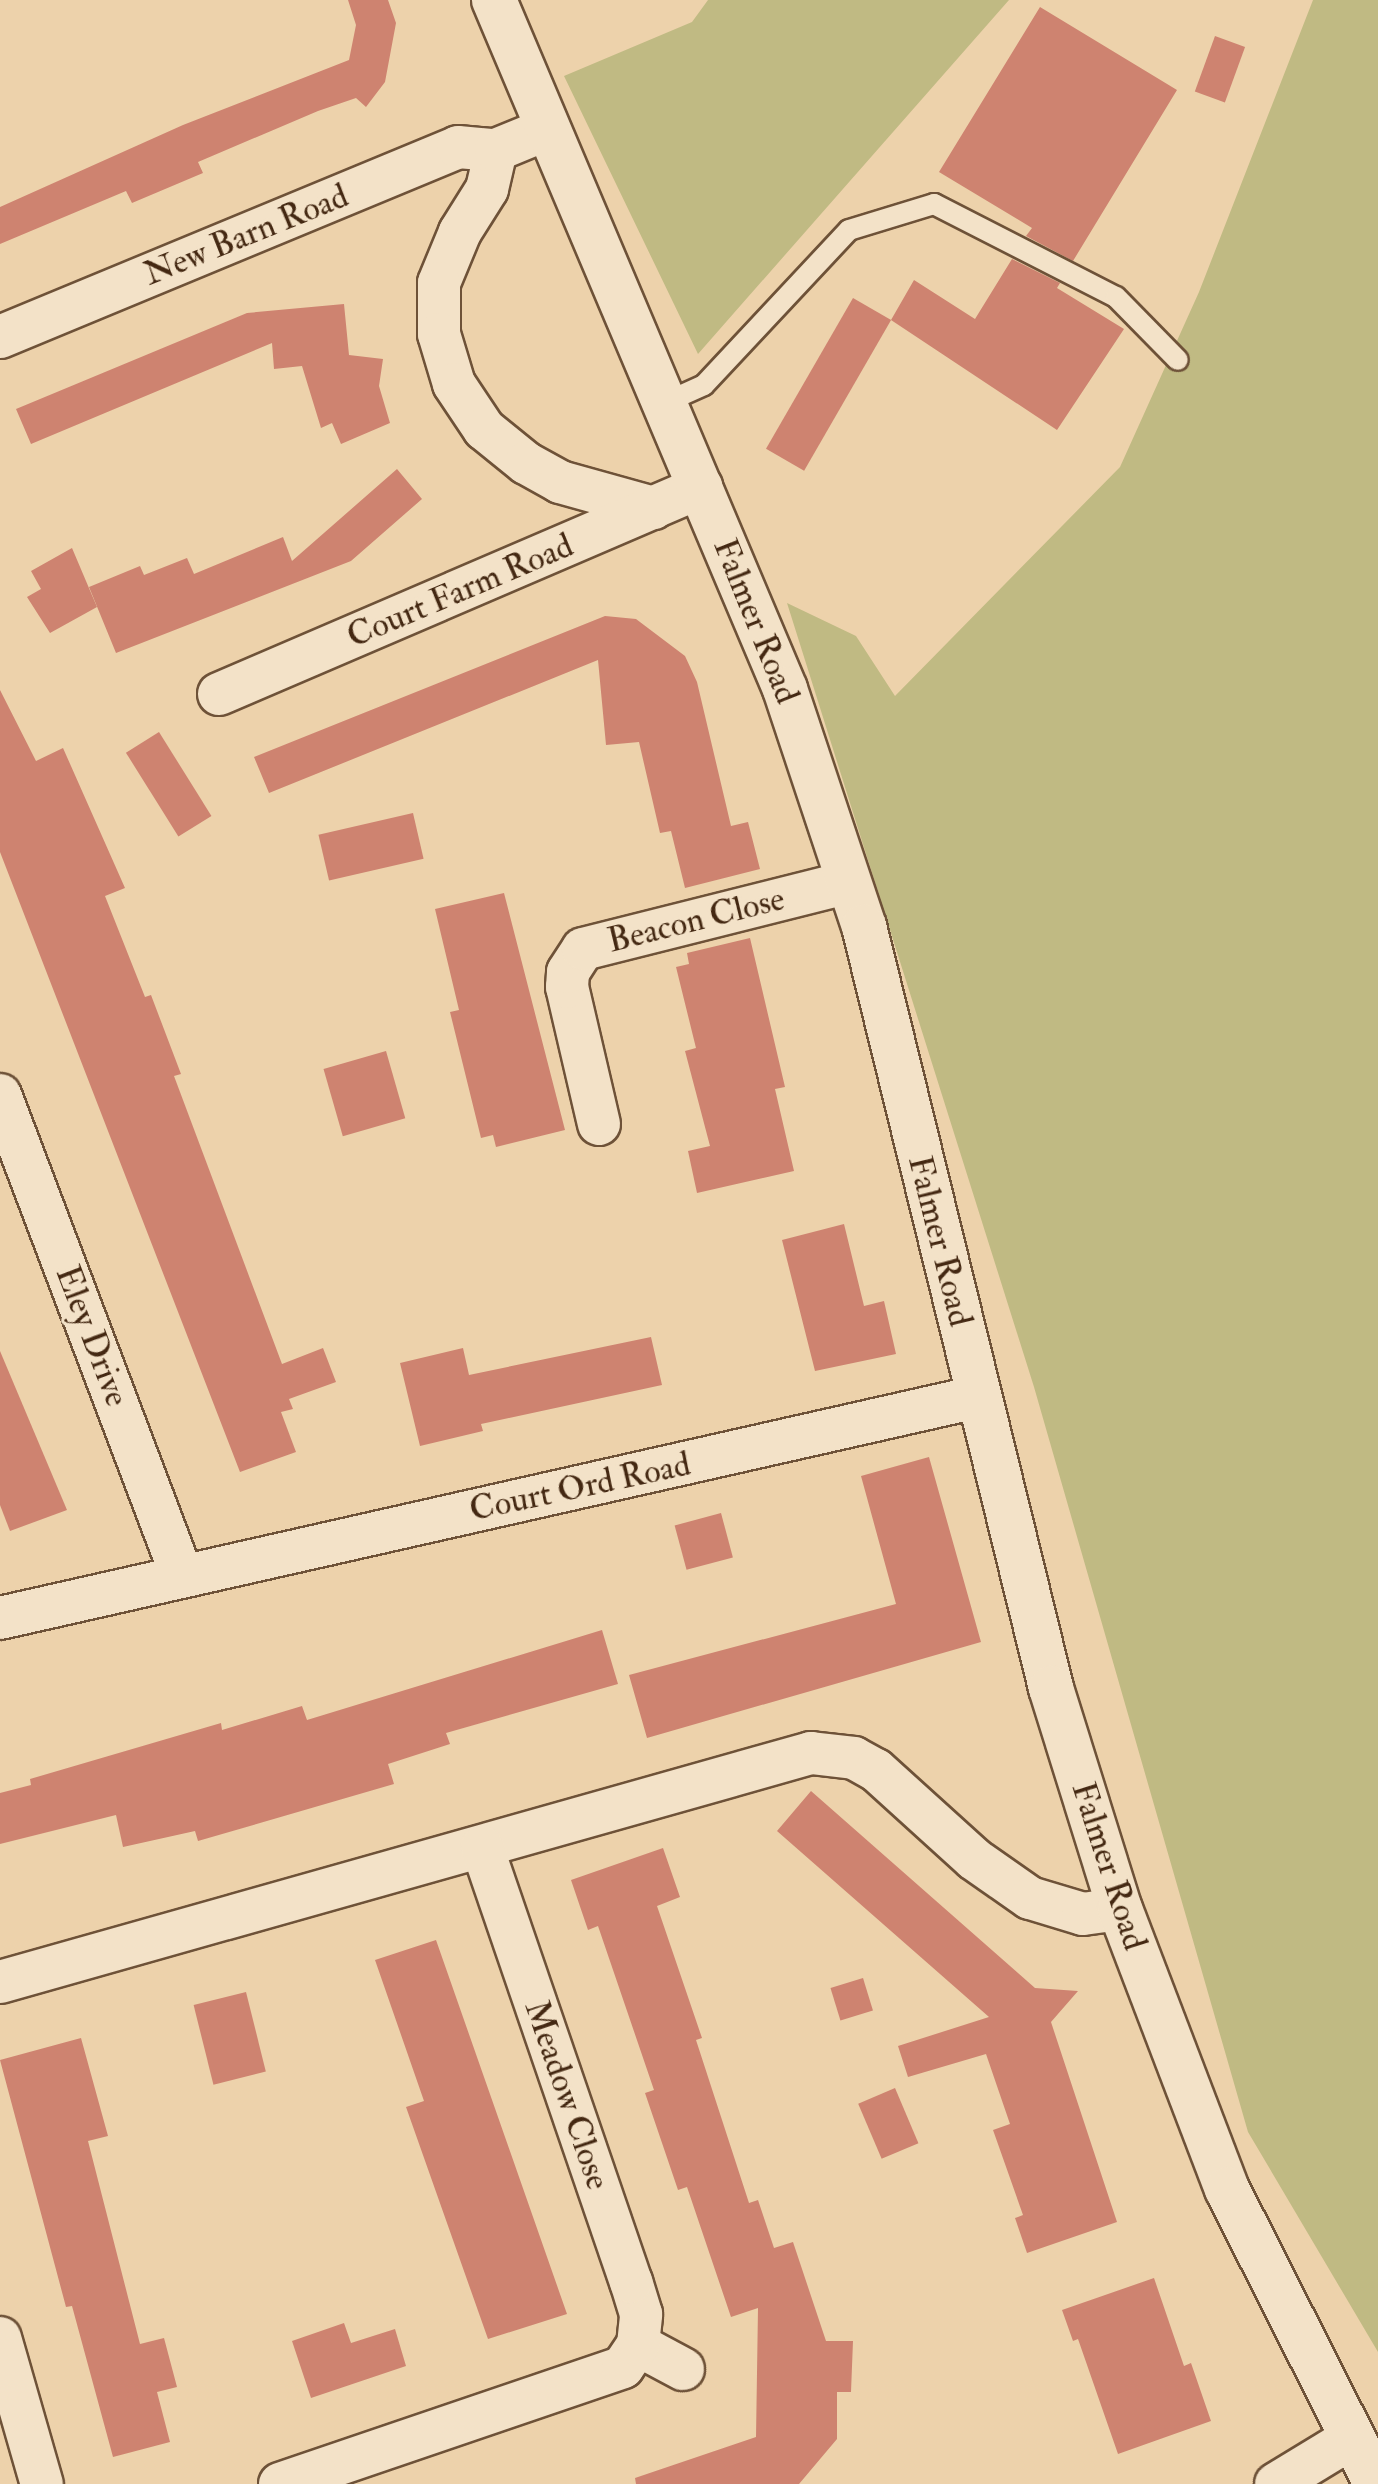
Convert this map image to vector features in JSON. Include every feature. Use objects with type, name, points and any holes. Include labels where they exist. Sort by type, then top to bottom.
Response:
[{"type":"main road","name":"Falmer Road","points":[[494,0],[662,404],[701,487],[785,689],[849,882],[1051,1688],[1120,1909],[1227,2189],[1350,2439],[1376,2484]]},
{"type":"street","name":"New Barn Road","points":[[0,337],[458,147],[496,150],[547,129]]},
{"type":"street","points":[[496,150],[487,189],[460,232],[439,283],[439,334],[454,384],[484,429],[526,463],[560,482],[653,508]]},
{"type":"street","name":"Court Farm Road","points":[[219,694],[701,487]]},
{"type":"street","name":"Beacon Close","points":[[599,1124],[567,987],[568,972],[583,949],[849,882]]},
{"type":"street","name":"Eley Drive","points":[[0,1095],[182,1576]]},
{"type":"street","name":"Court Ord Road","points":[[0,1618],[977,1397]]},
{"type":"street","points":[[0,1982],[811,1753],[854,1758],[905,1794],[1010,1887],[1074,1912],[1120,1909]]},
{"type":"street","name":"Meadow Close","points":[[482,1847],[631,2282],[641,2314],[638,2345]]},
{"type":"street","points":[[0,2338],[42,2484]]},
{"type":"street","points":[[280,2484],[623,2367],[638,2345],[683,2369]]},
{"type":"street","points":[[1276,2484],[1350,2439]]},
{"type":"lane","points":[[662,404],[704,385],[849,230],[934,204],[1116,297],[1178,360]]},
{"type":"shaded area","points":[[708,0],[1009,0],[698,354],[564,76],[692,22]]},
{"type":"shaded area","points":[[1313,0],[1378,0],[1378,2352],[1248,2132],[1034,1387],[787,603],[856,636],[895,696],[1120,467],[1199,292]]},
{"type":"building","points":[[348,0],[388,0],[396,23],[385,82],[366,107],[356,98],[318,111],[198,162],[203,173],[132,203],[126,191],[0,244],[0,207],[183,125],[349,60],[356,25]]},
{"type":"building","points":[[1040,7],[1177,90],[1073,261],[1026,236],[1032,228],[939,172]]},
{"type":"building","points":[[1215,36],[1245,47],[1225,102],[1195,91]]},
{"type":"building","points":[[1012,259],[1060,283],[1057,288],[1124,329],[1057,430],[891,320],[914,280],[975,319]]},
{"type":"building","points":[[853,298],[891,320],[804,471],[766,449]]},
{"type":"building","points":[[344,304],[349,355],[383,359],[379,386],[390,423],[341,444],[332,423],[321,428],[302,366],[274,369],[272,343],[31,444],[16,409],[247,313]]},
{"type":"building","points":[[397,469],[422,499],[351,561],[116,653],[89,587],[140,566],[144,575],[187,558],[194,574],[283,537],[292,561]]},
{"type":"building","points":[[72,548],[97,607],[50,633],[27,597],[41,589],[31,571]]},
{"type":"building","points":[[605,616],[636,619],[685,656],[697,682],[731,826],[748,822],[760,869],[685,888],[671,831],[660,833],[639,742],[606,745],[598,660],[269,793],[254,757]]},
{"type":"building","points":[[0,690],[36,761],[63,748],[125,888],[105,896],[145,997],[151,995],[181,1074],[174,1076],[282,1364],[323,1348],[336,1382],[289,1399],[293,1409],[281,1412],[296,1452],[240,1472],[0,852]]},
{"type":"building","points":[[159,732],[211,816],[178,837],[126,753]]},
{"type":"building","points":[[413,813],[424,859],[329,881],[318,835]]},
{"type":"building","points":[[504,893],[565,1130],[496,1147],[493,1135],[481,1138],[450,1012],[459,1010],[435,909]]},
{"type":"building","points":[[750,938],[785,1087],[775,1089],[794,1171],[697,1193],[688,1151],[710,1146],[685,1051],[696,1048],[676,967],[689,964],[687,953]]},
{"type":"building","points":[[386,1051],[405,1118],[343,1136],[324,1069]]},
{"type":"building","points":[[844,1224],[864,1306],[884,1301],[896,1354],[815,1371],[782,1240]]},
{"type":"building","points":[[651,1337],[662,1385],[481,1424],[483,1431],[420,1446],[400,1363],[463,1348],[469,1375]]},
{"type":"building","points":[[0,1351],[67,1510],[10,1531],[0,1505]]},
{"type":"building","points":[[929,1457],[981,1642],[647,1738],[629,1675],[896,1604],[861,1476]]},
{"type":"building","points":[[721,1513],[733,1557],[687,1570],[675,1525]]},
{"type":"building","points":[[602,1630],[618,1684],[446,1733],[450,1744],[388,1764],[394,1784],[198,1841],[195,1831],[123,1847],[116,1815],[0,1844],[0,1793],[31,1785],[30,1779],[221,1723],[222,1730],[302,1706],[307,1720]]},
{"type":"building","points":[[811,1791],[1035,1988],[1078,1991],[1051,2022],[1117,2222],[1027,2253],[1015,2218],[1023,2215],[993,2130],[1010,2124],[986,2054],[908,2077],[898,2046],[989,2017],[777,1831]]},
{"type":"building","points":[[663,1848],[680,1897],[657,1906],[702,2038],[696,2040],[749,2203],[758,2200],[774,2248],[793,2242],[826,2341],[853,2341],[851,2392],[837,2392],[837,2439],[799,2484],[636,2484],[635,2478],[756,2437],[758,2308],[731,2317],[687,2187],[678,2190],[645,2093],[654,2090],[598,1926],[588,1930],[571,1880]]},
{"type":"building","points":[[436,1940],[567,2314],[488,2339],[406,2107],[424,2101],[375,1960]]},
{"type":"building","points":[[863,1978],[873,2011],[840,2020],[830,1988]]},
{"type":"building","points":[[246,1992],[266,2072],[213,2085],[194,2005]]},
{"type":"building","points":[[81,2038],[108,2136],[88,2141],[140,2344],[164,2338],[177,2387],[157,2392],[170,2442],[113,2457],[72,2306],[66,2307],[0,2060]]},
{"type":"building","points":[[895,2088],[918,2143],[882,2159],[858,2104]]},
{"type":"building","points":[[1154,2278],[1184,2366],[1191,2363],[1211,2421],[1118,2454],[1078,2339],[1073,2341],[1062,2310]]},
{"type":"building","points":[[344,2323],[351,2343],[395,2329],[406,2366],[311,2398],[292,2341]]}]
